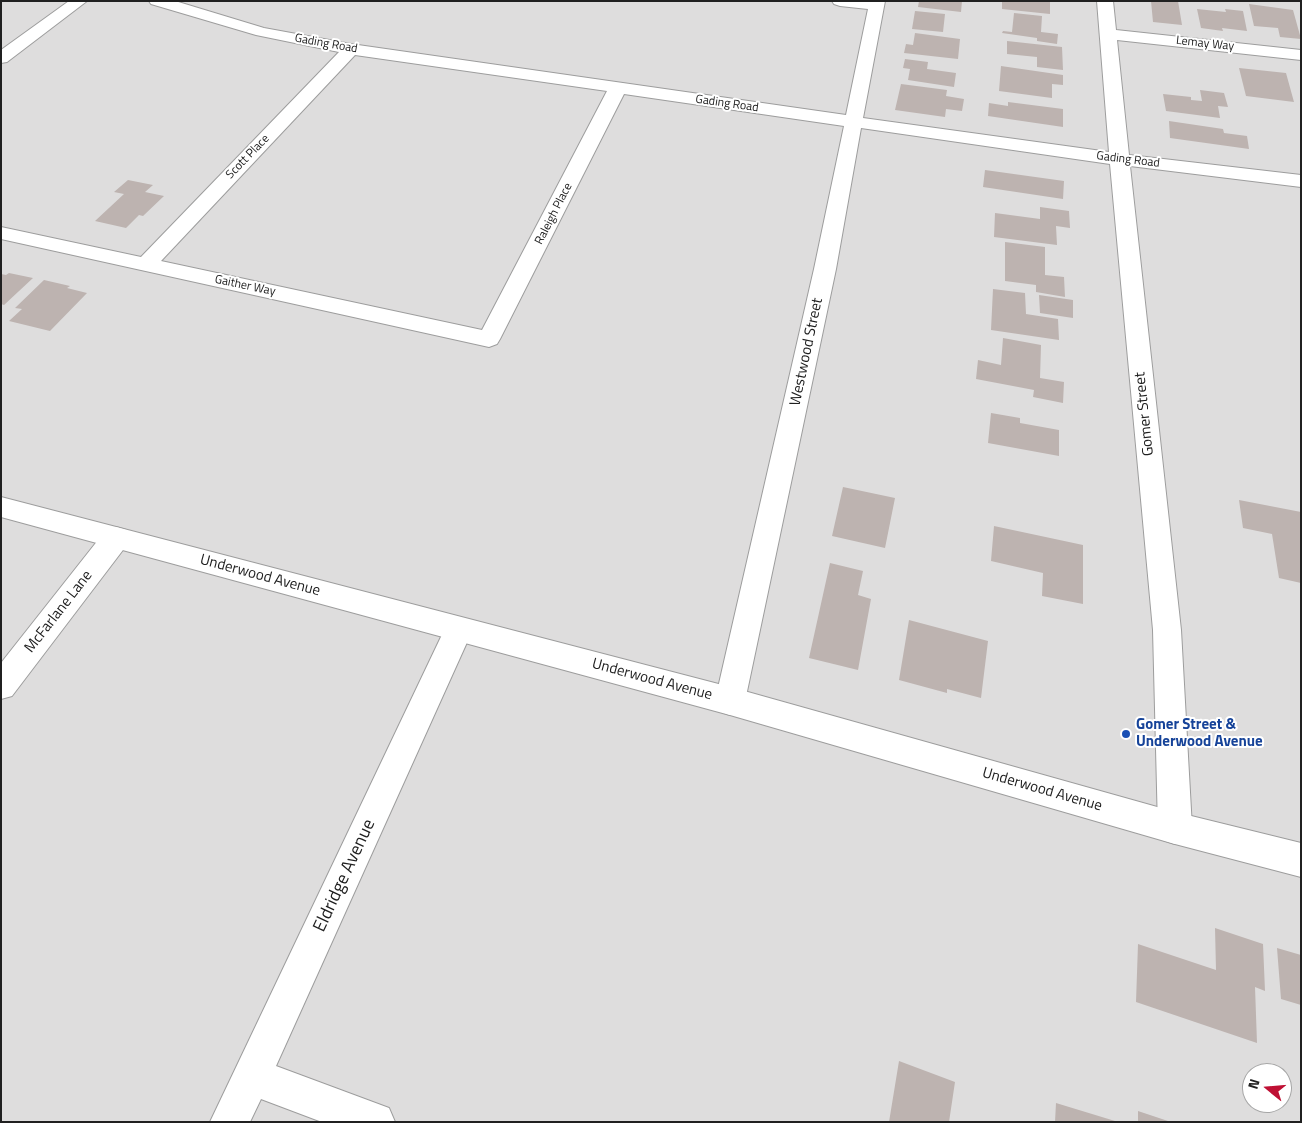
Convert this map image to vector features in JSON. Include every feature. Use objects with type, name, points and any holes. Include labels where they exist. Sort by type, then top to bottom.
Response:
[{"type":"street","points":[[1,58],[79,1]]},
{"type":"street","name":"Gading Road","points":[[158,1],[186,4],[262,32],[351,49],[1120,159],[1301,181]]},
{"type":"street","points":[[840,1],[877,3]]},
{"type":"street","name":"Gomer Street","points":[[1105,1],[1167,630],[1175,828]]},
{"type":"street","name":"Westwood Street","points":[[730,701],[825,269],[877,3]]},
{"type":"street","name":"Lemay Way","points":[[1108,34],[1301,55]]},
{"type":"street","name":"Scott Place","points":[[146,264],[351,49]]},
{"type":"street","name":"Raleigh Place","points":[[490,339],[618,88]]},
{"type":"street","name":"Gaither Way","points":[[1,233],[490,339]]},
{"type":"street","name":"Underwood Avenue","points":[[1,507],[730,701],[1175,828],[1301,860]]},
{"type":"street","name":"McFarlane Lane","points":[[1,686],[116,538]]},
{"type":"street","name":"Eldridge Avenue","points":[[230,1122],[459,629]]},
{"type":"street","points":[[252,1076],[375,1122]]},
{"type":"shaded area","points":[[1,1],[1301,1],[1301,1122],[1,1122]]},
{"type":"building","points":[[919,1],[962,1],[961,12],[918,7]]},
{"type":"building","points":[[1002,1],[1050,1],[1050,14],[1002,9]]},
{"type":"building","points":[[1151,1],[1178,1],[1182,25],[1153,22]]},
{"type":"building","points":[[1249,4],[1293,10],[1301,39],[1280,37],[1278,28],[1254,26]]},
{"type":"building","points":[[1197,9],[1226,12],[1225,9],[1243,11],[1247,31],[1222,28],[1223,31],[1201,28]]},
{"type":"building","points":[[915,11],[945,14],[943,32],[912,29]]},
{"type":"building","points":[[1014,13],[1042,16],[1041,32],[1058,34],[1057,44],[1037,41],[1037,38],[1002,33],[1003,31],[1012,32]]},
{"type":"building","points":[[915,33],[960,39],[958,59],[904,53],[906,44],[913,45]]},
{"type":"building","points":[[1007,41],[1062,47],[1063,70],[1037,67],[1037,57],[1007,54]]},
{"type":"building","points":[[905,59],[928,62],[927,69],[956,73],[954,87],[908,80],[910,69],[903,68]]},
{"type":"building","points":[[1001,66],[1063,75],[1063,85],[1052,84],[1052,98],[999,91]]},
{"type":"building","points":[[1239,68],[1286,73],[1294,102],[1246,96]]},
{"type":"building","points":[[901,84],[947,90],[946,96],[964,99],[962,111],[946,109],[945,117],[895,110]]},
{"type":"building","points":[[1200,90],[1224,93],[1228,107],[1218,106],[1220,118],[1166,111],[1163,94],[1191,97],[1191,100],[1202,101]]},
{"type":"building","points":[[1008,102],[1063,109],[1063,127],[988,116],[989,103],[1008,106]]},
{"type":"building","points":[[1169,121],[1223,129],[1224,133],[1247,136],[1249,149],[1170,138]]},
{"type":"building","points":[[985,170],[1064,181],[1063,199],[983,187]]},
{"type":"building","points":[[128,180],[153,185],[145,192],[164,196],[143,216],[139,215],[126,228],[95,221],[124,194],[114,192]]},
{"type":"building","points":[[1040,207],[1069,211],[1070,228],[1056,226],[1057,245],[994,237],[995,213],[1040,219]]},
{"type":"building","points":[[1005,242],[1045,247],[1045,275],[1064,277],[1065,297],[1036,292],[1036,285],[1005,281]]},
{"type":"building","points":[[9,273],[33,278],[4,305],[1,304],[1,274],[6,275]]},
{"type":"building","points":[[44,280],[70,286],[67,288],[87,293],[50,331],[9,321],[22,309],[15,308]]},
{"type":"building","points":[[993,289],[1025,293],[1026,314],[1058,319],[1059,340],[991,330]]},
{"type":"building","points":[[1039,295],[1073,300],[1073,318],[1040,313]]},
{"type":"building","points":[[1003,338],[1041,345],[1040,378],[1064,382],[1063,403],[1033,397],[1034,390],[976,379],[978,360],[1001,365]]},
{"type":"building","points":[[991,413],[1020,418],[1020,423],[1059,430],[1059,456],[988,443]]},
{"type":"building","points":[[843,487],[895,498],[885,548],[832,536]]},
{"type":"building","points":[[1239,500],[1301,512],[1301,583],[1279,578],[1272,534],[1243,528]]},
{"type":"building","points":[[994,526],[1083,545],[1083,604],[1042,596],[1043,573],[991,561]]},
{"type":"building","points":[[830,563],[863,571],[858,595],[871,599],[858,670],[809,658]]},
{"type":"building","points":[[909,620],[988,641],[981,698],[947,689],[947,693],[899,680]]},
{"type":"building","points":[[1215,928],[1263,944],[1265,991],[1255,987],[1257,1043],[1136,1002],[1138,944],[1216,970]]},
{"type":"building","points":[[1277,948],[1301,955],[1301,1005],[1281,999]]},
{"type":"building","points":[[899,1061],[955,1082],[949,1122],[889,1122]]},
{"type":"building","points":[[1056,1103],[1115,1121],[1115,1122],[1055,1122]]},
{"type":"building","points":[[1138,1111],[1168,1121],[1168,1122],[1138,1122]]},
{"type":"place","name":"Gomer Street & Underwood Avenue","points":[[1126,734]]}]
